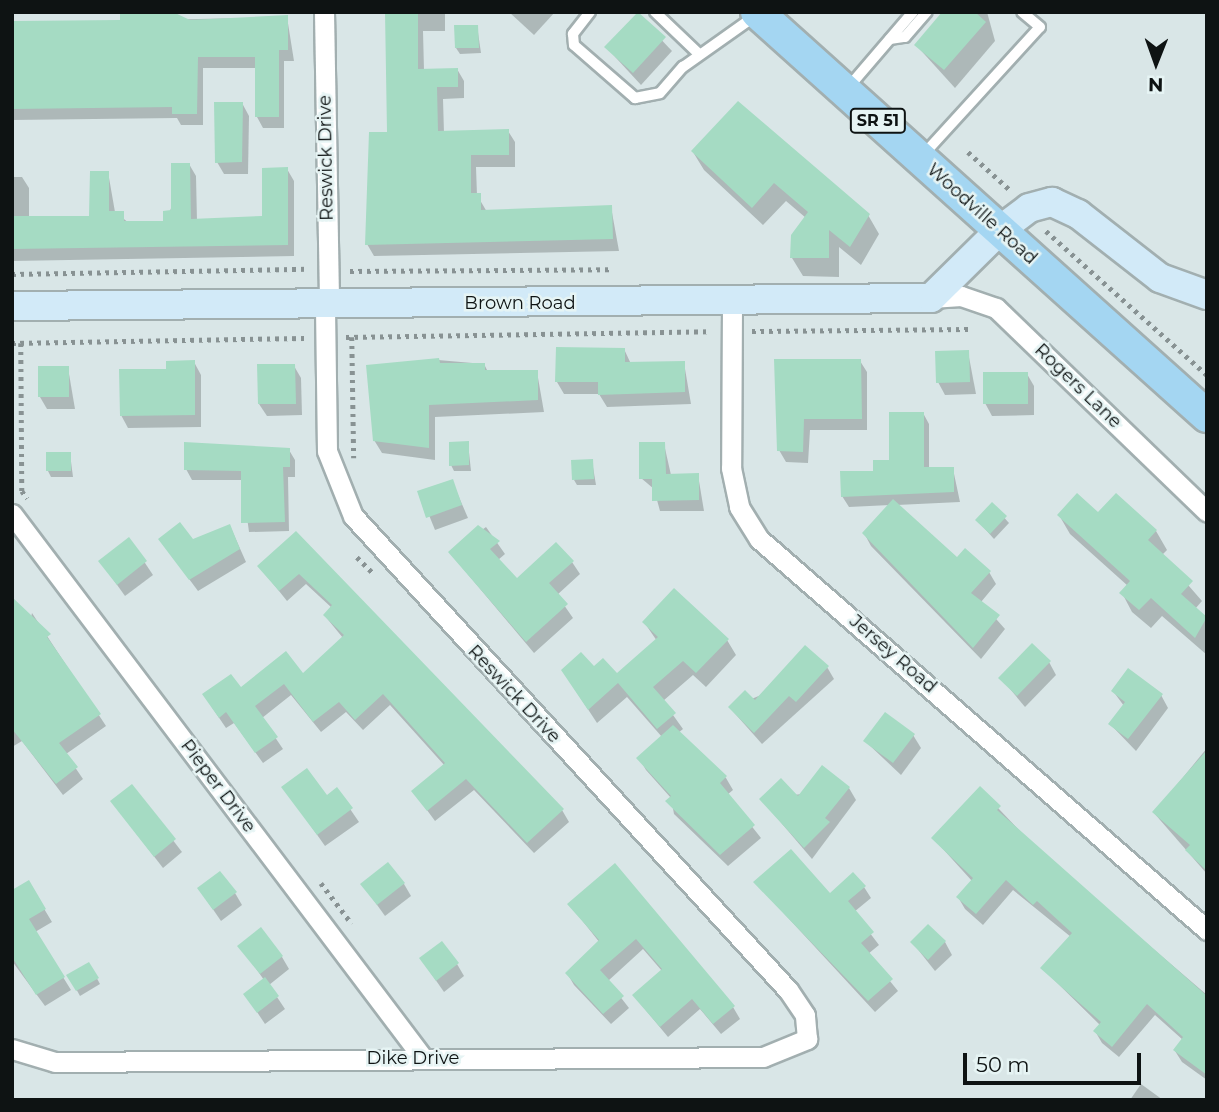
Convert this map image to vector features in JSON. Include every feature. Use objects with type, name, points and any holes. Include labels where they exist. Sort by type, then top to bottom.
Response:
[{"type":"main road","name":"Woodville Road","points":[[757,13],[1207,416]]},
{"type":"street","name":"Reswick Drive","points":[[324,12],[328,271],[327,451],[353,516],[788,990],[805,1015],[807,1039]]},
{"type":"street","points":[[931,298],[1000,229],[1040,203],[1066,206],[1160,278],[1207,295]]},
{"type":"street","name":"Rogers Lane","points":[[931,298],[961,296],[996,308],[1207,512]]},
{"type":"street","name":"Brown Road","points":[[12,306],[327,303],[733,304],[931,298]]},
{"type":"street","name":"Jersey Road","points":[[733,304],[731,468],[739,507],[759,539],[1207,930]]},
{"type":"street","name":"Pieper Drive","points":[[12,514],[423,1058]]},
{"type":"street","name":"Dike Drive","points":[[14,1050],[55,1062],[763,1057],[807,1039]]},
{"type":"lane","points":[[590,12],[573,34],[574,45],[635,98],[660,93],[699,54],[729,39],[757,13]]},
{"type":"lane","points":[[655,12],[699,54]]},
{"type":"lane","points":[[846,91],[912,12]]},
{"type":"lane","points":[[890,39],[905,37],[927,12]]},
{"type":"lane","points":[[920,158],[1040,27],[1022,12]]},
{"type":"path","points":[[968,152],[1207,375]]},
{"type":"path","points":[[350,259],[350,273]]},
{"type":"path","points":[[12,274],[613,269]]},
{"type":"path","points":[[745,331],[968,329]]},
{"type":"path","points":[[339,338],[718,331]]},
{"type":"path","points":[[352,337],[354,472]]},
{"type":"path","points":[[12,343],[312,338]]},
{"type":"path","points":[[21,343],[22,491],[30,502]]},
{"type":"path","points":[[357,557],[372,572]]},
{"type":"path","points":[[318,880],[352,925]]},
{"type":"building","points":[[120,12],[173,12],[190,20],[288,15],[288,50],[279,50],[279,117],[255,117],[255,57],[198,57],[197,114],[172,114],[172,107],[12,109],[12,21],[120,20]]},
{"type":"building","points":[[385,12],[418,12],[418,69],[458,68],[458,87],[437,87],[438,131],[509,129],[509,155],[471,155],[471,193],[481,193],[481,210],[612,205],[613,239],[365,245],[369,132],[387,132]]},
{"type":"building","points":[[638,12],[666,37],[633,73],[604,47]]},
{"type":"building","points":[[942,12],[975,12],[986,22],[944,70],[914,45]]},
{"type":"building","points":[[454,25],[478,25],[479,48],[455,48]]},
{"type":"building","points":[[738,101],[870,214],[850,247],[829,230],[829,258],[790,258],[791,235],[808,212],[774,183],[752,208],[691,151]]},
{"type":"building","points":[[214,102],[243,102],[242,162],[215,163]]},
{"type":"building","points":[[171,163],[190,163],[191,219],[262,216],[262,168],[288,167],[288,245],[12,249],[12,216],[89,216],[90,171],[109,171],[109,211],[124,211],[124,221],[163,221],[163,211],[171,210]]},
{"type":"building","points":[[556,347],[625,348],[625,362],[685,361],[685,392],[598,395],[598,382],[555,382]]},
{"type":"building","points":[[969,350],[970,382],[936,383],[935,351]]},
{"type":"building","points":[[439,358],[440,363],[485,363],[485,370],[538,370],[538,400],[429,405],[429,448],[373,441],[366,365]]},
{"type":"building","points":[[774,359],[861,359],[862,419],[804,419],[803,452],[777,451]]},
{"type":"building","points":[[195,360],[195,415],[120,416],[119,369],[166,369],[166,361]]},
{"type":"building","points":[[257,364],[295,364],[296,404],[258,404]]},
{"type":"building","points":[[38,366],[69,366],[69,397],[38,397]]},
{"type":"building","points":[[983,372],[1028,372],[1028,404],[983,404]]},
{"type":"building","points":[[889,412],[924,412],[924,467],[954,467],[954,492],[841,497],[840,471],[873,471],[873,460],[889,460]]},
{"type":"building","points":[[469,441],[469,465],[449,466],[449,442]]},
{"type":"building","points":[[184,442],[290,448],[290,467],[283,467],[285,522],[241,523],[241,471],[184,470]]},
{"type":"building","points":[[639,442],[665,442],[666,474],[699,473],[699,500],[652,501],[652,479],[639,479]]},
{"type":"building","points":[[46,452],[71,452],[71,471],[46,471]]},
{"type":"building","points":[[593,459],[594,479],[572,480],[571,460]]},
{"type":"building","points":[[453,479],[462,505],[426,518],[417,491]]},
{"type":"building","points":[[1077,493],[1098,512],[1116,493],[1157,530],[1148,540],[1193,581],[1181,594],[1207,617],[1195,638],[1151,598],[1139,610],[1119,593],[1130,581],[1057,515]]},
{"type":"building","points":[[893,499],[957,557],[965,548],[991,571],[971,593],[1000,615],[973,648],[862,533]]},
{"type":"building","points":[[992,502],[1007,516],[990,534],[975,520]]},
{"type":"building","points":[[180,522],[193,539],[230,524],[240,549],[189,580],[158,539]]},
{"type":"building","points":[[478,525],[500,541],[490,549],[517,578],[556,542],[574,561],[549,583],[568,604],[526,642],[448,552]]},
{"type":"building","points":[[296,531],[564,809],[527,843],[466,779],[427,811],[411,791],[445,763],[383,694],[355,720],[339,702],[313,722],[284,684],[255,706],[278,737],[255,753],[226,712],[219,718],[202,694],[231,674],[241,687],[286,651],[303,673],[344,635],[323,615],[332,605],[299,574],[279,591],[257,566]]},
{"type":"building","points":[[129,537],[147,561],[117,585],[98,561]]},
{"type":"building","points":[[674,588],[729,639],[696,673],[683,661],[653,687],[676,713],[657,729],[618,683],[588,710],[561,670],[581,652],[594,666],[603,658],[617,673],[658,637],[642,622]]},
{"type":"building","points":[[12,597],[51,634],[47,637],[101,714],[59,743],[78,767],[56,784],[12,729]]},
{"type":"building","points":[[1032,643],[1051,661],[1017,696],[998,678]]},
{"type":"building","points":[[805,645],[829,666],[796,702],[789,696],[754,733],[728,707],[745,690],[755,700]]},
{"type":"building","points":[[1128,668],[1163,694],[1128,739],[1108,724],[1125,702],[1111,691]]},
{"type":"building","points":[[885,712],[915,734],[893,763],[863,741]]},
{"type":"building","points":[[673,725],[727,776],[720,783],[755,825],[720,855],[665,801],[671,796],[636,758]]},
{"type":"building","points":[[1207,750],[1207,871],[1185,850],[1190,845],[1152,812]]},
{"type":"building","points":[[822,765],[850,787],[825,818],[830,822],[804,848],[759,799],[781,778],[798,796]]},
{"type":"building","points":[[307,768],[327,795],[337,787],[353,808],[317,835],[281,787]]},
{"type":"building","points":[[132,784],[176,839],[154,857],[110,801]]},
{"type":"building","points":[[980,786],[1001,806],[997,810],[1207,996],[1207,1075],[1173,1050],[1183,1037],[1147,1004],[1112,1047],[1093,1031],[1101,1022],[1040,968],[1072,933],[1037,901],[1033,905],[1006,880],[976,914],[956,897],[973,878],[931,838]]},
{"type":"building","points":[[791,849],[830,893],[853,872],[866,886],[848,901],[874,932],[861,943],[893,979],[868,1001],[753,882]]},
{"type":"building","points":[[388,862],[405,883],[377,905],[360,884]]},
{"type":"building","points":[[615,863],[735,1006],[713,1024],[692,999],[660,1027],[632,995],[662,969],[636,939],[600,970],[624,996],[603,1014],[565,973],[599,940],[567,904]]},
{"type":"building","points":[[220,871],[237,892],[213,910],[197,888]]},
{"type":"building","points":[[29,880],[46,909],[29,919],[65,977],[36,995],[12,957],[12,890]]},
{"type":"building","points":[[928,924],[946,941],[928,960],[910,942]]},
{"type":"building","points":[[261,927],[283,956],[260,974],[237,946]]},
{"type":"building","points":[[442,941],[459,963],[436,981],[419,958]]},
{"type":"building","points":[[89,962],[99,978],[76,991],[66,975]]},
{"type":"building","points":[[265,977],[279,996],[257,1013],[243,994]]}]
